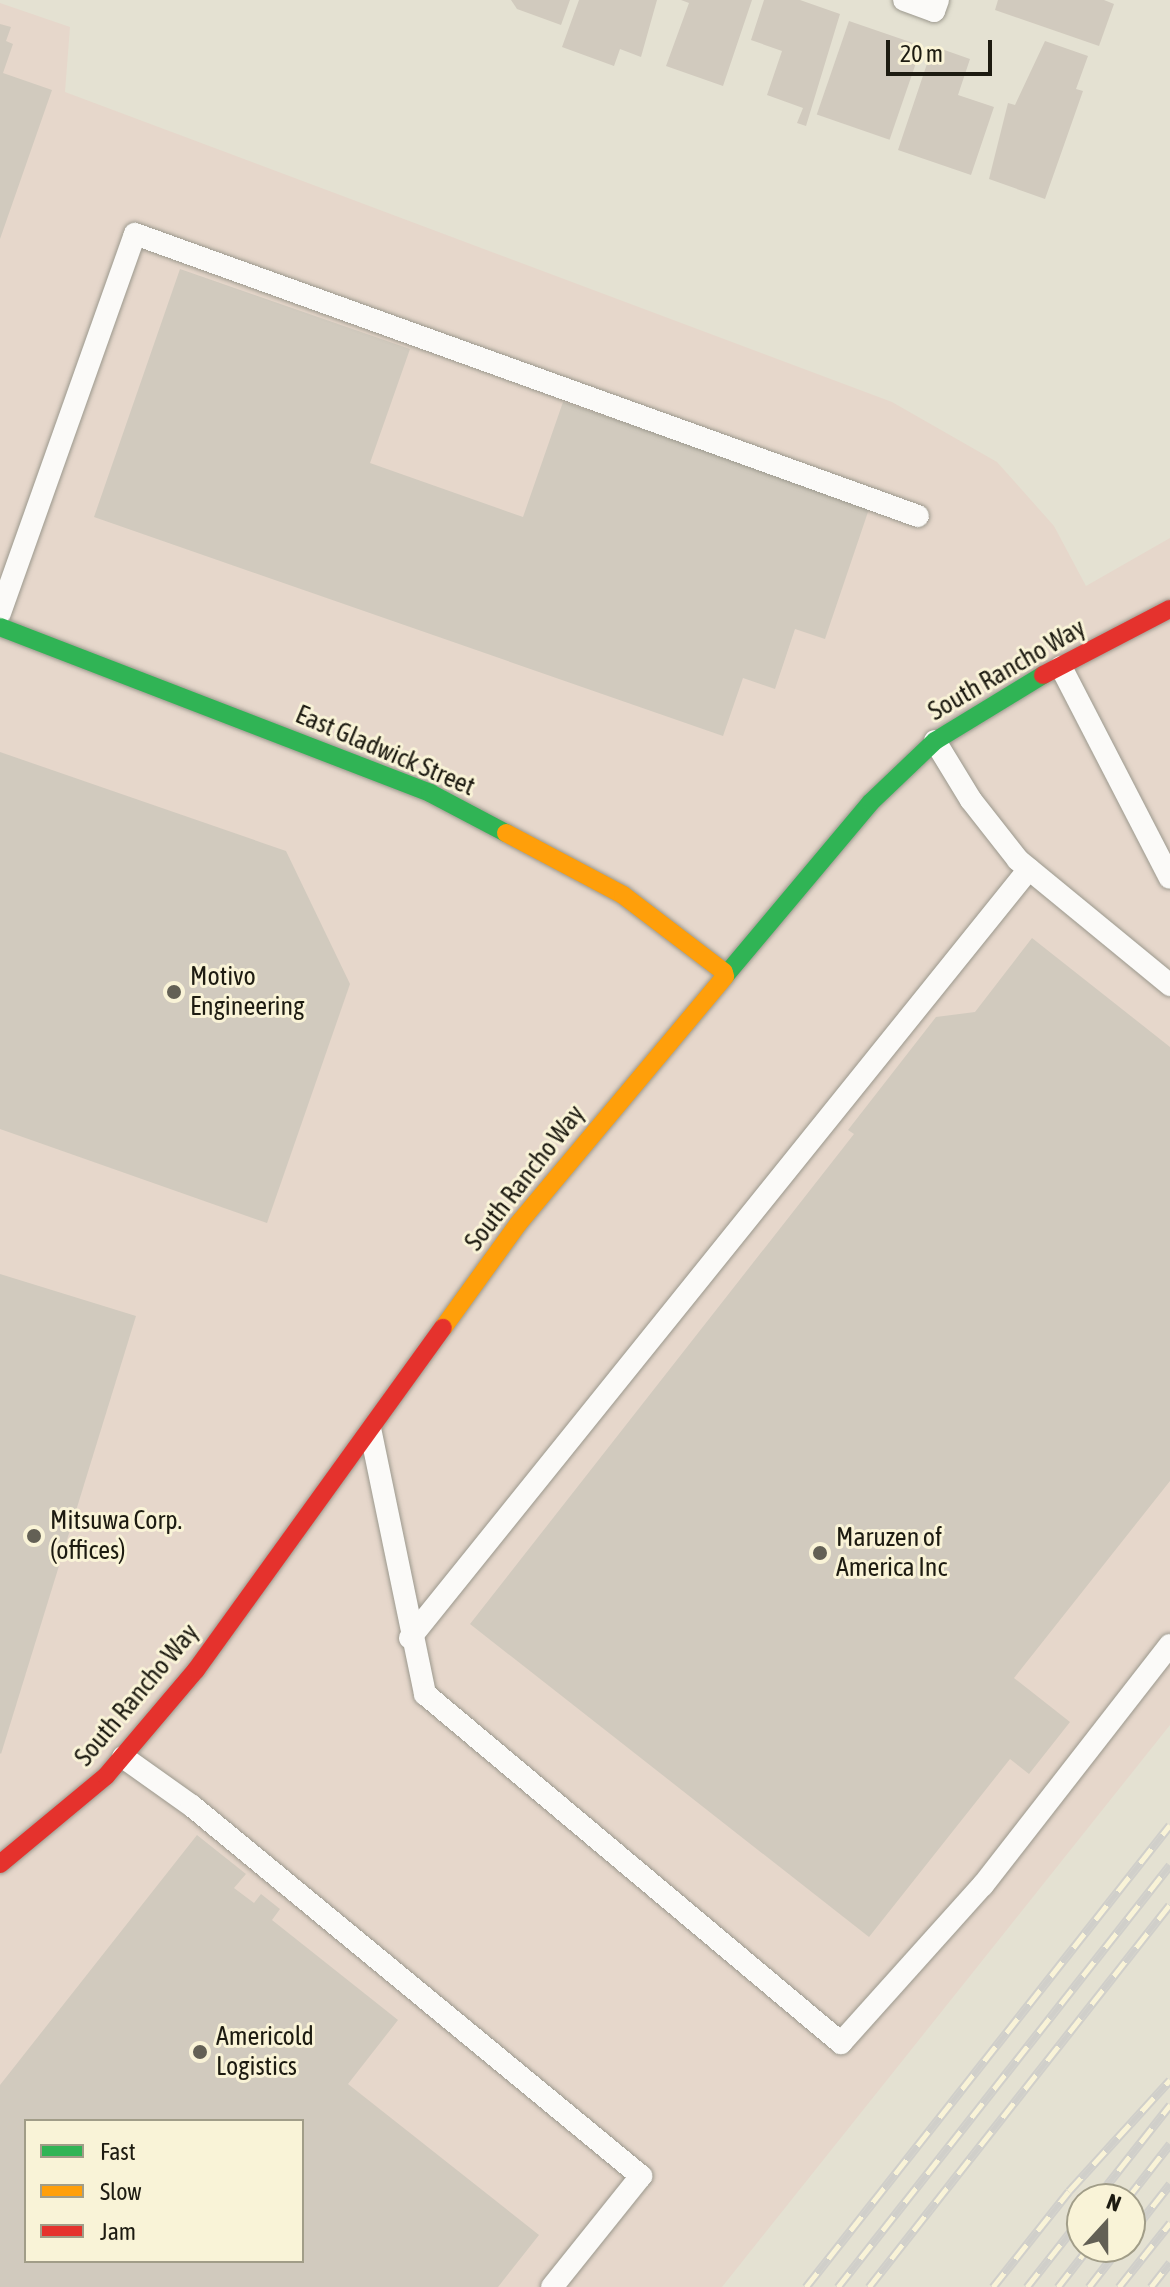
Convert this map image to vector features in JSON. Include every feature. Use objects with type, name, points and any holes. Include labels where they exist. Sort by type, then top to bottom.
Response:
[{"type":"street","name":"South Rancho Way","points":[[0,1864],[123,1757],[196,1670],[371,1433],[518,1224],[724,972],[871,802],[935,741],[1061,667],[1170,609]]},
{"type":"street","name":"East Gladwick Street","points":[[0,627],[430,793],[623,895],[724,972]]},
{"type":"lane","points":[[904,0],[934,11],[938,0]]},
{"type":"lane","points":[[0,613],[135,234],[918,516]]},
{"type":"lane","points":[[1061,667],[1170,878]]},
{"type":"lane","points":[[935,741],[971,800],[1029,869],[1170,985]]},
{"type":"lane","points":[[410,1638],[1029,869]]},
{"type":"lane","points":[[371,1433],[410,1638],[425,1694],[841,2043],[983,1885],[1170,1645]]},
{"type":"lane","points":[[123,1757],[192,1806],[641,2176],[552,2287]]},
{"type":"shaded area","points":[[0,3],[70,27],[65,92],[892,402],[997,462],[1054,526],[1086,586],[1170,538],[1170,1725],[722,2287],[0,2287]]},
{"type":"building","points":[[511,0],[570,0],[561,25],[517,9]]},
{"type":"building","points":[[579,0],[657,0],[641,57],[620,49],[614,66],[562,47]]},
{"type":"building","points":[[681,0],[752,0],[723,86],[666,66],[689,3]]},
{"type":"building","points":[[764,0],[800,0],[840,14],[806,126],[797,123],[803,108],[767,95],[782,51],[751,40]]},
{"type":"building","points":[[998,0],[1104,0],[1114,4],[1099,46],[995,10]]},
{"type":"building","points":[[849,21],[922,46],[890,140],[817,115]]},
{"type":"building","points":[[0,24],[11,27],[6,41],[13,44],[3,73],[52,90],[0,239]]},
{"type":"building","points":[[1045,41],[1088,56],[1076,89],[1083,91],[1045,199],[989,179],[1008,103],[1015,105]]},
{"type":"building","points":[[933,46],[970,59],[958,95],[994,107],[971,175],[898,150]]},
{"type":"building","points":[[180,269],[410,349],[370,463],[523,517],[563,402],[870,506],[825,639],[795,629],[775,689],[743,678],[723,736],[94,517]]},
{"type":"building","name":"Motivo Engineering","points":[[0,752],[286,851],[350,984],[267,1223],[0,1129]]},
{"type":"building","name":"Maruzen of America Inc","points":[[1032,938],[1170,1047],[1170,1481],[1014,1678],[1070,1722],[1029,1774],[1010,1759],[869,1937],[470,1624],[854,1134],[848,1130],[936,1017],[975,1012]]},
{"type":"building","name":"Mitsuwa Corp. (offices)","points":[[0,1274],[136,1316],[1,1754],[0,1753]]},
{"type":"building","name":"Americold Logistics","points":[[197,1835],[246,1874],[234,1888],[254,1903],[261,1894],[280,1909],[272,1920],[398,2020],[348,2084],[539,2235],[498,2287],[0,2287],[0,2085]]},
{"type":"railway","points":[[806,2287],[1170,1825]]},
{"type":"railway","points":[[838,2287],[1170,1865]]},
{"type":"railway","points":[[869,2287],[1170,1905]]},
{"type":"railway","points":[[993,2287],[1069,2191],[1170,2080]]},
{"type":"railway","points":[[1109,2183],[1170,2105]]},
{"type":"railway","points":[[1140,2183],[1170,2144]]},
{"type":"railway","points":[[1146,2215],[1170,2184]]},
{"type":"railway","points":[[1119,2287],[1170,2223]]},
{"type":"railway","points":[[1027,2287],[1066,2237]]},
{"type":"railway","points":[[1058,2287],[1077,2263]]},
{"type":"railway","points":[[1089,2287],[1108,2263]]},
{"type":"railway","points":[[1151,2287],[1170,2263]]},
{"type":"traffic: fast","points":[[0,627],[430,793],[506,833]]},
{"type":"traffic: fast","points":[[725,976],[871,802],[935,741],[1043,675]]},
{"type":"traffic: slow","points":[[506,833],[623,895],[724,972]]},
{"type":"traffic: slow","points":[[443,1328],[518,1224],[725,976]]},
{"type":"traffic: jam","points":[[1043,675],[1170,609]]},
{"type":"traffic: jam","points":[[0,1864],[106,1776],[196,1670],[443,1328]]},
{"type":"place","name":"Motivo Engineering","points":[[174,992]]},
{"type":"place","name":"Mitsuwa Corp. (offices)","points":[[34,1536]]},
{"type":"place","name":"Maruzen of America Inc","points":[[820,1553]]},
{"type":"place","name":"Americold Logistics","points":[[200,2052]]}]
